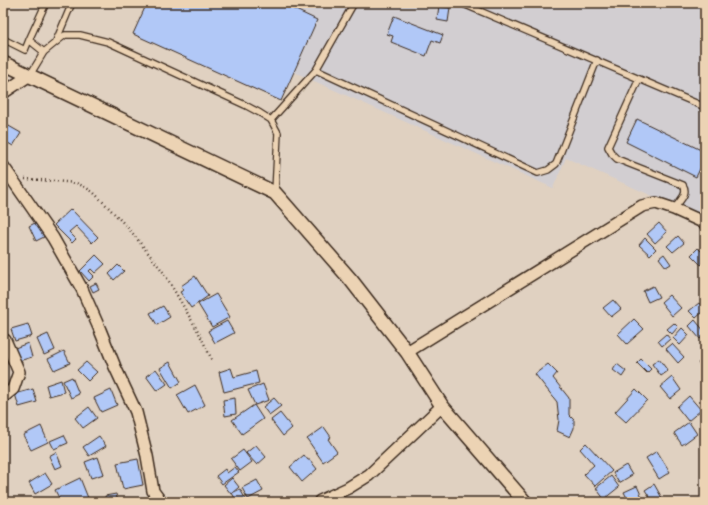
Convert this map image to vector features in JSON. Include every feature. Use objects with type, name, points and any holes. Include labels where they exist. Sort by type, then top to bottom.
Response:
[{"type":"street","points":[[3,63],[275,193],[352,280],[407,352],[442,406],[525,502]]},
{"type":"street","points":[[3,93],[30,76]]},
{"type":"street","points":[[3,166],[53,238],[82,289],[136,412],[147,456],[153,491],[161,502]]},
{"type":"street","points":[[407,352],[642,206],[656,203],[674,209],[705,223]]},
{"type":"street","points":[[3,397],[13,389],[19,372],[5,340]]},
{"type":"street","points":[[320,501],[348,488],[369,475],[442,406]]},
{"type":"lane","points":[[3,39],[25,50],[46,3]]},
{"type":"lane","points":[[55,43],[72,3]]},
{"type":"lane","points":[[271,120],[316,70],[354,3]]},
{"type":"lane","points":[[461,3],[705,107]]},
{"type":"lane","points":[[30,76],[44,52],[66,35],[80,35],[108,42],[245,105],[271,120],[278,133],[275,193]]},
{"type":"lane","points":[[29,40],[44,52]]},
{"type":"lane","points":[[316,70],[538,173],[548,170],[556,164],[597,60]]},
{"type":"lane","points":[[639,78],[608,146],[612,154],[617,159],[684,185],[686,193],[674,209]]},
{"type":"path","points":[[11,178],[76,184],[84,186],[93,192],[130,230],[164,272],[199,333],[212,360]]},
{"type":"shaded area","points":[[147,3],[705,3],[705,219],[566,158],[553,188],[294,72],[281,101],[133,34]]},
{"type":"building","points":[[147,3],[281,3],[317,20],[281,101],[133,34]]},
{"type":"building","points":[[439,6],[450,8],[448,22],[437,20]]},
{"type":"building","points":[[394,16],[443,35],[440,43],[432,40],[426,56],[391,42],[393,36],[387,34]]},
{"type":"building","points":[[637,119],[705,152],[705,159],[696,177],[626,142]]},
{"type":"building","points":[[7,125],[21,133],[13,146],[3,140],[3,132]]},
{"type":"building","points":[[71,209],[98,237],[92,243],[76,226],[69,232],[76,239],[72,243],[54,225]]},
{"type":"building","points":[[37,222],[44,237],[36,241],[29,226]]},
{"type":"building","points":[[659,223],[667,232],[655,243],[647,234]]},
{"type":"building","points":[[678,236],[684,243],[673,252],[667,246]]},
{"type":"building","points":[[645,238],[656,249],[650,255],[639,245]]},
{"type":"building","points":[[698,248],[705,255],[705,261],[701,265],[691,255]]},
{"type":"building","points":[[664,254],[671,264],[666,267],[659,258]]},
{"type":"building","points":[[96,255],[105,264],[95,273],[91,269],[89,271],[94,276],[89,281],[80,271]]},
{"type":"building","points":[[118,265],[124,271],[114,280],[109,274]]},
{"type":"building","points":[[195,276],[208,296],[191,308],[180,292],[184,290],[181,286]]},
{"type":"building","points":[[96,283],[99,289],[93,292],[90,286]]},
{"type":"building","points":[[653,286],[659,297],[648,302],[643,291]]},
{"type":"building","points":[[216,294],[230,317],[212,327],[198,304]]},
{"type":"building","points":[[669,295],[681,308],[672,316],[661,302]]},
{"type":"building","points":[[613,300],[621,309],[611,317],[603,308]]},
{"type":"building","points":[[699,303],[705,310],[696,318],[689,311]]},
{"type":"building","points":[[163,306],[170,317],[157,325],[150,313]]},
{"type":"building","points":[[634,319],[644,329],[627,344],[618,334]]},
{"type":"building","points":[[695,320],[705,332],[705,335],[700,339],[689,326]]},
{"type":"building","points":[[227,321],[234,333],[215,343],[208,331]]},
{"type":"building","points":[[674,323],[678,327],[672,334],[667,329]]},
{"type":"building","points":[[28,324],[32,336],[15,341],[11,329]]},
{"type":"building","points":[[682,328],[689,335],[680,345],[673,338]]},
{"type":"building","points":[[48,334],[55,350],[44,355],[37,339]]},
{"type":"building","points":[[666,334],[670,339],[662,346],[658,341]]},
{"type":"building","points":[[28,343],[32,357],[19,361],[15,348]]},
{"type":"building","points":[[672,344],[684,357],[678,363],[666,349]]},
{"type":"building","points":[[64,351],[70,363],[54,370],[48,359]]},
{"type":"building","points":[[705,357],[705,371],[698,363]]},
{"type":"building","points":[[641,359],[651,369],[647,373],[637,363]]},
{"type":"building","points":[[659,359],[668,371],[661,376],[652,364]]},
{"type":"building","points":[[86,362],[97,372],[88,381],[77,370]]},
{"type":"building","points":[[170,362],[181,382],[172,388],[160,368]]},
{"type":"building","points":[[548,364],[557,373],[553,378],[569,398],[569,415],[574,420],[574,428],[570,437],[557,431],[559,420],[557,402],[535,374]]},
{"type":"building","points":[[617,364],[626,371],[622,377],[613,370]]},
{"type":"building","points":[[231,368],[234,377],[256,371],[259,383],[224,392],[219,372]]},
{"type":"building","points":[[156,369],[167,384],[157,391],[146,376]]},
{"type":"building","points":[[72,377],[79,394],[71,398],[63,381]]},
{"type":"building","points":[[672,377],[681,390],[670,399],[660,387]]},
{"type":"building","points":[[61,380],[64,392],[49,396],[46,385]]},
{"type":"building","points":[[263,384],[269,400],[255,405],[248,390]]},
{"type":"building","points":[[195,385],[205,405],[188,414],[177,395]]},
{"type":"building","points":[[33,389],[37,402],[19,407],[15,394]]},
{"type":"building","points":[[636,389],[647,400],[626,422],[615,412]]},
{"type":"building","points":[[111,390],[117,405],[101,412],[94,398]]},
{"type":"building","points":[[689,396],[701,410],[688,421],[677,407]]},
{"type":"building","points":[[235,398],[236,414],[225,416],[223,400]]},
{"type":"building","points":[[274,398],[281,406],[269,415],[263,407]]},
{"type":"building","points":[[254,405],[263,419],[242,434],[232,420]]},
{"type":"building","points":[[89,407],[97,418],[83,428],[75,418]]},
{"type":"building","points":[[280,413],[292,428],[283,436],[271,420]]},
{"type":"building","points":[[689,422],[697,434],[682,445],[674,433]]},
{"type":"building","points":[[41,426],[48,442],[31,450],[23,435]]},
{"type":"building","points":[[324,427],[331,437],[328,439],[337,452],[323,462],[307,439]]},
{"type":"building","points":[[64,435],[68,443],[54,449],[50,441]]},
{"type":"building","points":[[99,436],[106,446],[89,456],[83,447]]},
{"type":"building","points":[[586,443],[612,471],[595,486],[584,474],[594,465],[580,449]]},
{"type":"building","points":[[256,445],[266,457],[257,465],[246,453]]},
{"type":"building","points":[[243,450],[252,462],[240,471],[231,459]]},
{"type":"building","points":[[657,451],[670,472],[659,479],[646,458]]},
{"type":"building","points":[[56,452],[62,466],[55,469],[49,456]]},
{"type":"building","points":[[304,455],[317,469],[302,482],[290,467]]},
{"type":"building","points":[[98,457],[104,474],[91,478],[85,462]]},
{"type":"building","points":[[138,459],[143,485],[123,489],[117,463]]},
{"type":"building","points":[[626,465],[632,475],[619,483],[613,473]]},
{"type":"building","points":[[235,467],[239,472],[222,484],[216,476],[225,469],[227,473]]},
{"type":"building","points":[[45,473],[52,484],[35,494],[29,483]]},
{"type":"building","points":[[611,476],[619,487],[604,499],[596,488]]},
{"type":"building","points":[[80,478],[88,498],[80,502],[61,502],[55,490]]},
{"type":"building","points":[[232,478],[239,487],[231,494],[224,485]]},
{"type":"building","points":[[257,480],[263,491],[248,499],[242,488]]},
{"type":"building","points":[[654,484],[662,498],[656,502],[653,502],[645,490]]},
{"type":"building","points":[[637,486],[642,497],[629,502],[624,492]]},
{"type":"building","points":[[240,489],[246,500],[237,502],[232,493]]},
{"type":"building","points":[[116,494],[118,502],[106,502],[105,496]]}]
